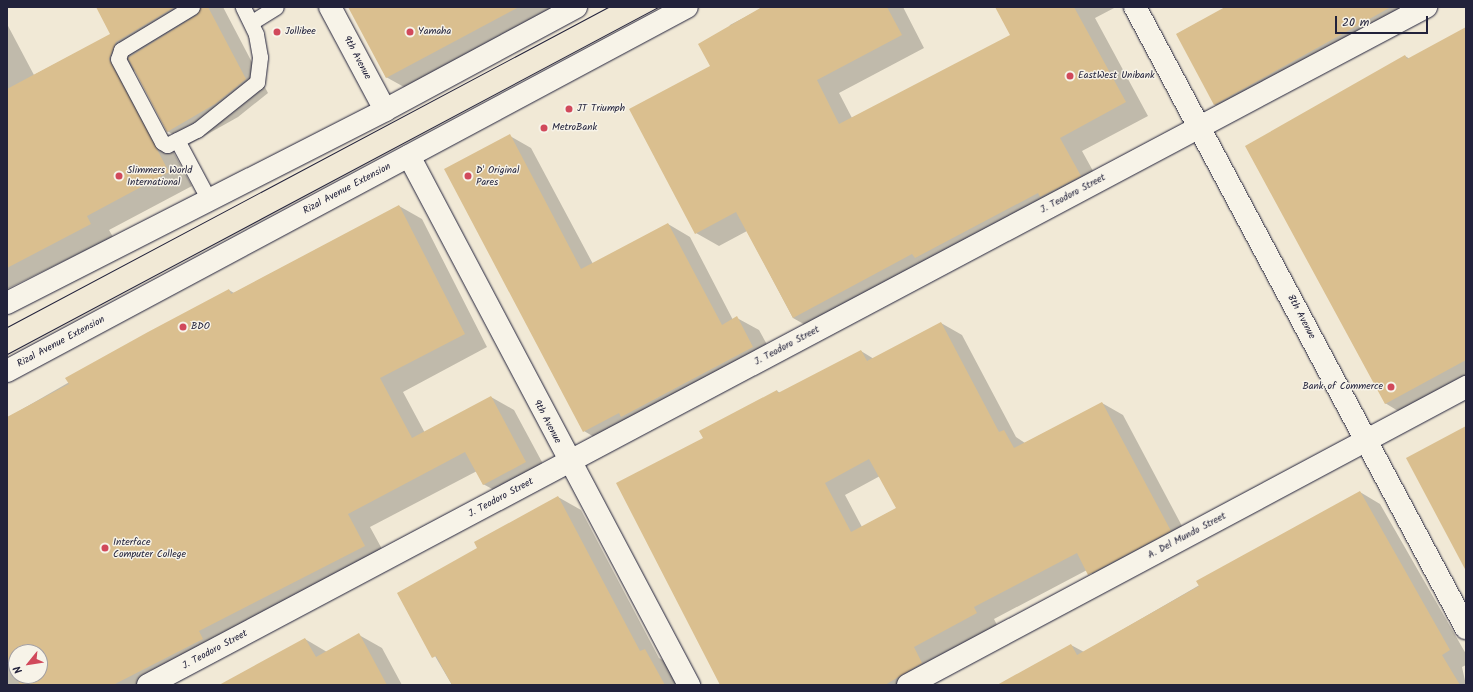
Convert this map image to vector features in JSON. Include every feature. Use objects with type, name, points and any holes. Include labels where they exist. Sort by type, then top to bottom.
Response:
[{"type":"street","name":"9th Avenue","points":[[330,7],[385,110]]},
{"type":"street","points":[[7,303],[208,198],[385,110],[576,7]]},
{"type":"street","name":"Rizal Avenue Extension","points":[[7,372],[687,7]]},
{"type":"street","name":"8th Avenue","points":[[1135,7],[1198,128],[1367,440],[1466,628]]},
{"type":"street","name":"J. Teodoro Street","points":[[148,685],[1426,7]]},
{"type":"street","name":"9th Avenue","points":[[409,156],[568,462],[689,685]]},
{"type":"street","name":"A. Del Mundo Street","points":[[908,685],[1466,387]]},
{"type":"lane","points":[[192,7],[121,50],[118,60],[162,142],[167,145],[197,130],[257,82],[260,57],[252,22],[243,7]]},
{"type":"lane","points":[[252,22],[276,7]]},
{"type":"lane","points":[[177,140],[208,198]]},
{"type":"building","points":[[96,7],[175,7],[116,42],[109,59],[169,172],[87,216],[91,224],[7,268],[7,89],[110,34]]},
{"type":"building","points":[[201,7],[208,7],[246,79],[215,104],[167,132],[128,58],[197,15]]},
{"type":"building","points":[[348,7],[519,7],[386,78]]},
{"type":"building","points":[[762,7],[887,7],[902,35],[817,80],[839,124],[1010,35],[995,7],[1074,7],[1126,102],[1060,138],[1081,176],[1040,197],[1038,193],[915,258],[912,254],[793,318],[736,212],[695,234],[629,109],[710,66],[698,44]]},
{"type":"building","points":[[1225,7],[1391,7],[1214,105],[1176,34]]},
{"type":"building","points":[[1466,27],[1466,360],[1385,404],[1245,146],[1405,55],[1407,59]]},
{"type":"building","points":[[510,134],[581,269],[668,223],[722,325],[737,316],[753,347],[621,417],[619,413],[583,432],[444,169]]},
{"type":"building","points":[[399,205],[465,334],[380,378],[412,438],[491,396],[526,462],[483,485],[465,452],[348,514],[365,546],[199,631],[203,639],[113,685],[20,685],[48,684],[48,644],[8,644],[8,662],[7,660],[7,417],[69,384],[65,378],[229,289],[231,294]]},
{"type":"building","points":[[941,322],[999,432],[1004,430],[1014,448],[1102,402],[1171,531],[1088,575],[1077,553],[974,607],[977,613],[914,647],[922,663],[885,685],[720,685],[616,483],[703,438],[699,431],[777,390],[778,393],[861,350],[867,361]],"holes":[[[869,459],[896,508],[851,532],[825,483]]]},
{"type":"building","points":[[1466,426],[1466,571],[1406,458]]},
{"type":"building","points":[[1360,491],[1450,650],[1442,655],[1460,685],[997,685],[1071,644],[1077,655],[1199,586],[1196,581]]},
{"type":"building","points":[[558,496],[640,651],[645,649],[665,685],[452,685],[436,656],[432,658],[397,593],[477,548],[474,542]]},
{"type":"building","points":[[359,633],[387,685],[219,685],[305,638],[316,657]]},
{"type":"tram line","points":[[7,327],[608,7]]},
{"type":"tram line","points":[[7,354],[658,7]]},
{"type":"place","name":"Jollibee","points":[[277,32]]},
{"type":"place","name":"Yamaha","points":[[410,32]]},
{"type":"place","name":"EastWest Unibank","points":[[1070,76]]},
{"type":"place","name":"JT Triumph","points":[[569,109]]},
{"type":"place","name":"MetroBank","points":[[544,128]]},
{"type":"place","name":"Slimmers World International","points":[[119,176]]},
{"type":"place","name":"D' Original Pares","points":[[468,176]]},
{"type":"place","name":"BDO","points":[[183,327]]},
{"type":"place","name":"Bank of Commerce","points":[[1391,387]]},
{"type":"place","name":"Interface Computer College","points":[[105,548]]}]
